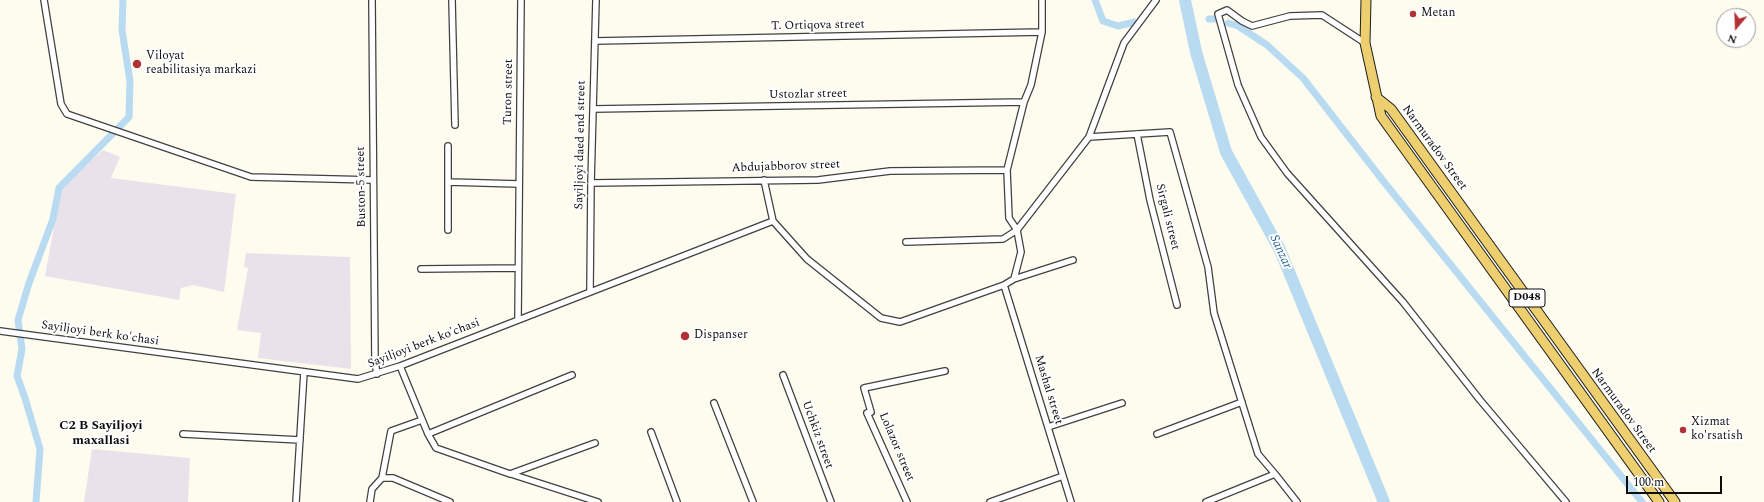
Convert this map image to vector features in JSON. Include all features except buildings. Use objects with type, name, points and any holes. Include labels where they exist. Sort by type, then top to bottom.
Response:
[{"type":"main road","name":"D048","points":[[1366,0],[1365,43],[1376,97]]},
{"type":"main road","name":"Narmuradov Street","points":[[1376,97],[1381,116],[1660,502]]},
{"type":"main road","name":"Narmuradov Street","points":[[1376,97],[1391,109],[1675,502]]},
{"type":"street","points":[[44,0],[61,104],[67,114],[251,177],[373,180]]},
{"type":"street","name":"Buston-5 street","points":[[372,0],[375,362],[377,374]]},
{"type":"street","points":[[452,0],[455,125]]},
{"type":"street","name":"Turon street","points":[[518,319],[517,268],[521,0]]},
{"type":"street","name":"Sayiljoyi daed end street","points":[[590,291],[590,183],[596,0]]},
{"type":"street","points":[[1014,279],[1021,252],[1017,230],[1009,218],[1007,170],[1024,102],[1031,85],[1042,32],[1042,0]]},
{"type":"street","points":[[906,242],[1003,239],[1017,230],[1089,137],[1124,43],[1156,0]]},
{"type":"street","points":[[1365,43],[1322,14],[1290,16],[1252,26],[1227,10],[1218,14],[1238,85],[1265,143],[1287,172],[1403,302],[1480,400],[1566,502]]},
{"type":"street","name":"T. Ortiqova street","points":[[595,41],[1042,32]]},
{"type":"street","name":"Ustozlar street","points":[[592,109],[1024,102]]},
{"type":"street","points":[[1089,137],[1170,132],[1208,267],[1214,313],[1258,454],[1297,502]]},
{"type":"street","name":"Sirgali street","points":[[1137,134],[1150,200],[1177,305]]},
{"type":"street","points":[[448,146],[448,230]]},
{"type":"street","name":"Abdujabborov street","points":[[590,183],[818,180],[890,171],[1007,170]]},
{"type":"street","points":[[764,180],[773,221],[807,259],[881,318],[900,322],[1004,285],[1014,279],[1073,260]]},
{"type":"street","points":[[448,182],[519,184]]},
{"type":"street","name":"Sayiljoyi berk ko'chasi","points":[[3,332],[358,379],[400,366],[773,221]]},
{"type":"street","points":[[420,269],[517,268]]},
{"type":"street","name":"Mashal street","points":[[1004,285],[1071,502]]},
{"type":"street","points":[[400,366],[428,434],[436,448],[510,474],[598,502]]},
{"type":"street","name":"Lolazor street","points":[[907,502],[867,413],[871,412],[864,388],[945,371]]},
{"type":"street","points":[[296,502],[304,372]]},
{"type":"street","points":[[428,434],[572,375]]},
{"type":"street","name":"Uchkiz street","points":[[784,375],[831,502]]},
{"type":"street","points":[[1156,434],[1242,402]]},
{"type":"street","points":[[714,403],[753,502]]},
{"type":"street","points":[[1048,427],[1122,403]]},
{"type":"street","points":[[370,502],[372,489],[382,478],[391,431],[422,420]]},
{"type":"street","points":[[651,432],[677,502]]},
{"type":"street","points":[[183,434],[300,440]]},
{"type":"street","points":[[510,474],[595,443]]},
{"type":"street","points":[[1206,502],[1275,474]]},
{"type":"street","points":[[990,502],[1063,476]]},
{"type":"street","points":[[382,478],[393,478],[450,502]]},
{"type":"shaded area","points":[[103,150],[120,157],[111,178],[236,194],[224,292],[193,285],[181,288],[179,300],[45,276],[61,188]]},
{"type":"shaded area","points":[[246,253],[350,257],[351,369],[258,358],[261,333],[237,330],[248,268],[244,267]]},
{"type":"shaded area","points":[[92,449],[190,458],[188,502],[84,502]]},
{"type":"waterway","points":[[36,502],[40,449],[17,376],[22,349],[18,320],[29,283],[53,219],[59,188],[129,117],[130,81],[122,30],[123,0]]},
{"type":"waterway","points":[[1095,0],[1103,21],[1118,26],[1135,22]]},
{"type":"waterway","name":"Sanzar","points":[[1185,0],[1196,52],[1226,152],[1280,250],[1384,502]]},
{"type":"waterway","points":[[1209,19],[1217,19]]},
{"type":"waterway","points":[[1228,23],[1238,26],[1267,45],[1303,78],[1384,182],[1642,502]]},
{"type":"place","name":"Metan","points":[[1413,14]]},
{"type":"place","name":"Viloyat reabilitasiya markazi","points":[[137,64]]},
{"type":"place","name":"Dispanser","points":[[685,336]]},
{"type":"place","name":"Xizmat ko'rsatish","points":[[1683,430]]},
{"type":"district","name":"C2 B Sayiljoyi maxallasi","points":[[101,434]]}]
